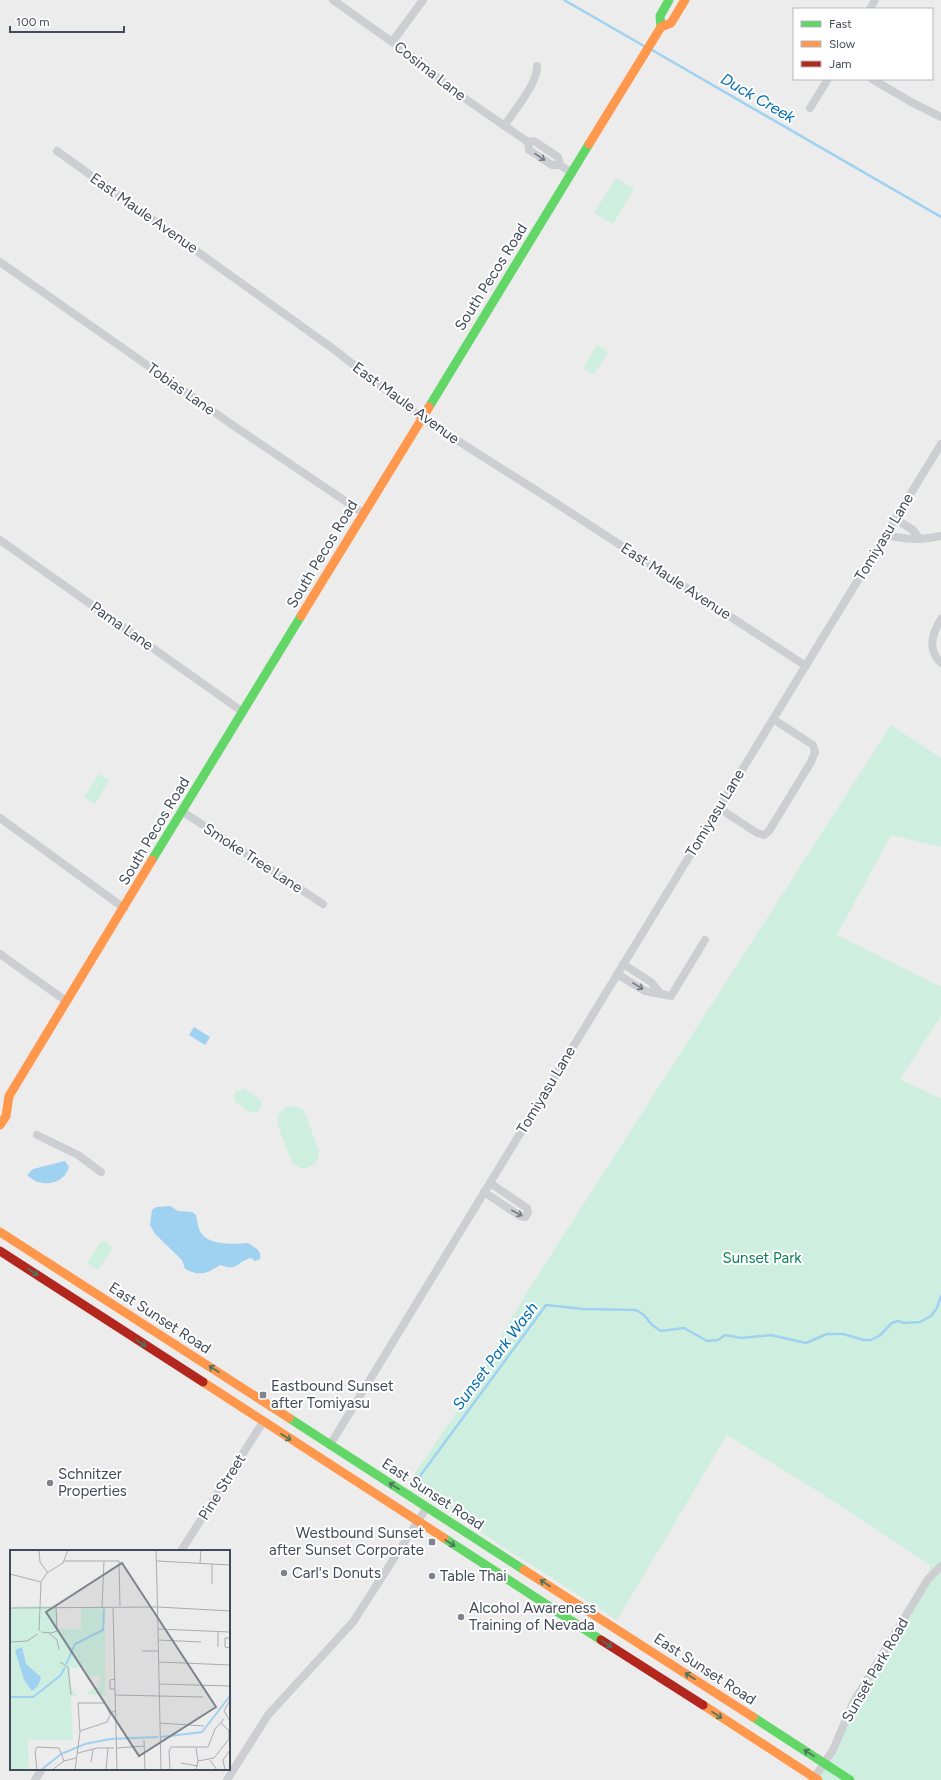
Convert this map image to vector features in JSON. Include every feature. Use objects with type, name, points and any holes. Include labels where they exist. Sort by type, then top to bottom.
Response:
[{"type":"main road","points":[[660,24],[660,16],[669,0]]},
{"type":"main road","name":"South Pecos Road","points":[[0,1125],[6,1116],[9,1096],[655,37],[660,24],[671,23],[685,0]]},
{"type":"main road","name":"South Pecos Road","points":[[0,1102],[9,1096]]},
{"type":"main road","name":"East Sunset Road","points":[[0,1232],[850,1780]]},
{"type":"main road","name":"East Sunset Road","points":[[0,1251],[816,1779]]},
{"type":"main road","points":[[88,1308],[121,1319],[163,1346],[174,1348],[177,1346]]},
{"type":"main road","points":[[167,1360],[170,1357],[182,1360],[213,1379],[272,1407]]},
{"type":"main road","points":[[263,1422],[270,1417],[322,1448],[326,1449],[330,1445]]},
{"type":"main road","points":[[563,1615],[572,1600]]},
{"type":"street","name":"Cosima Lane","points":[[333,0],[425,66],[454,91],[504,126],[528,142],[534,141],[558,157],[560,164],[572,173]]},
{"type":"street","points":[[392,42],[423,0]]},
{"type":"street","points":[[504,126],[534,80],[537,72],[537,66]]},
{"type":"street","points":[[810,108],[827,80]]},
{"type":"street","points":[[874,80],[941,118]]},
{"type":"street","name":"East Maule Avenue","points":[[57,151],[332,348],[422,418],[559,505],[806,666]]},
{"type":"street","name":"Tobias Lane","points":[[0,262],[234,426],[363,514]]},
{"type":"street","name":"Tomiyasu Lane","points":[[330,1445],[941,444]]},
{"type":"street","points":[[895,520],[913,530],[920,539]]},
{"type":"street","points":[[885,535],[908,540],[941,536]]},
{"type":"street","name":"Pama Lane","points":[[0,540],[243,712]]},
{"type":"street","points":[[941,619],[933,634],[932,644],[934,654],[941,663]]},
{"type":"street","points":[[718,808],[757,833],[764,835],[769,831],[811,762],[815,752],[813,745],[773,720]]},
{"type":"street","name":"Smoke Tree Lane","points":[[183,812],[323,904]]},
{"type":"street","points":[[0,818],[124,908]]},
{"type":"street","points":[[617,974],[645,991],[671,996],[705,940]]},
{"type":"street","points":[[0,954],[66,1001]]},
{"type":"street","points":[[623,964],[651,982],[660,993]]},
{"type":"street","points":[[37,1135],[78,1155],[100,1172]]},
{"type":"street","points":[[484,1192],[520,1216],[525,1217],[528,1213],[527,1208],[490,1183]]},
{"type":"street","name":"Pine Street","points":[[182,1550],[263,1422]]},
{"type":"street","points":[[227,1780],[268,1715],[353,1622],[426,1507]]},
{"type":"street","name":"Sunset Park Road","points":[[816,1779],[833,1750],[845,1720],[857,1696],[928,1579],[941,1566]]},
{"type":"street","points":[[35,1780],[41,1770]]},
{"type":"green space","points":[[616,178],[634,189],[613,224],[594,213]]},
{"type":"green space","points":[[597,345],[608,352],[594,375],[583,368]]},
{"type":"green space","name":"Sunset Park","points":[[891,725],[941,758],[941,847],[891,835],[837,935],[941,987],[941,1016],[900,1079],[941,1099],[941,1780],[818,1780],[845,1720],[928,1579],[930,1565],[833,1501],[727,1435],[617,1620],[407,1485],[462,1404],[527,1292]]},
{"type":"green space","points":[[99,774],[109,780],[95,804],[84,797]]},
{"type":"green space","points":[[244,1088],[261,1100],[261,1108],[257,1112],[249,1112],[234,1101],[235,1092]]},
{"type":"green space","points":[[291,1106],[300,1108],[304,1111],[319,1150],[318,1160],[306,1168],[301,1168],[292,1163],[277,1124],[279,1114],[286,1107]]},
{"type":"green space","points":[[102,1240],[113,1248],[98,1270],[87,1263]]},
{"type":"water","points":[[194,1027],[210,1037],[205,1045],[189,1035]]},
{"type":"water","points":[[65,1161],[69,1167],[62,1178],[57,1181],[51,1183],[38,1182],[27,1175],[33,1169]]},
{"type":"water","points":[[170,1206],[178,1211],[192,1212],[196,1215],[201,1233],[210,1240],[223,1243],[248,1243],[259,1251],[260,1259],[255,1261],[251,1258],[234,1267],[220,1265],[204,1273],[195,1273],[185,1269],[182,1260],[155,1234],[150,1225],[152,1210],[156,1207]]},
{"type":"waterway","name":"Duck Creek","points":[[564,0],[644,46]]},
{"type":"waterway","name":"Duck Creek","points":[[652,50],[941,217]]},
{"type":"waterway","name":"Sunset Park Wash","points":[[420,1476],[546,1305],[583,1309],[636,1310],[644,1315],[652,1325],[661,1331],[684,1328],[707,1341],[718,1340],[725,1335],[741,1338],[771,1335],[806,1343],[827,1334],[843,1334],[864,1340],[871,1340],[879,1336],[892,1323],[898,1321],[904,1323],[920,1322],[931,1316],[937,1308],[941,1296]]},
{"type":"traffic: fast","points":[[661,27],[660,16],[669,0]]},
{"type":"traffic: fast","points":[[429,407],[589,144]]},
{"type":"traffic: fast","points":[[152,860],[301,616]]},
{"type":"traffic: fast","points":[[289,1418],[524,1570]]},
{"type":"traffic: fast","points":[[444,1538],[601,1640]]},
{"type":"traffic: fast","points":[[753,1717],[850,1780]]},
{"type":"traffic: slow","points":[[589,144],[661,27],[671,23],[685,0]]},
{"type":"traffic: slow","points":[[301,616],[429,407]]},
{"type":"traffic: slow","points":[[0,1125],[6,1116],[9,1096],[152,860]]},
{"type":"traffic: slow","points":[[0,1232],[289,1418]]},
{"type":"traffic: slow","points":[[203,1382],[444,1538]]},
{"type":"traffic: slow","points":[[524,1570],[753,1717]]},
{"type":"traffic: slow","points":[[703,1705],[818,1780]]},
{"type":"traffic: jam","points":[[0,1251],[203,1382]]},
{"type":"traffic: jam","points":[[601,1640],[703,1705]]},
{"type":"place","name":"Eastbound Sunset after Tomiyasu","points":[[263,1395]]},
{"type":"place","name":"Schnitzer Properties","points":[[50,1483]]},
{"type":"place","name":"Westbound Sunset after Sunset Corporate","points":[[432,1542]]},
{"type":"place","name":"Carl's Donuts","points":[[284,1573]]},
{"type":"place","name":"Table Thai","points":[[432,1576]]},
{"type":"place","name":"Alcohol Awareness Training of Nevada","points":[[461,1617]]}]
